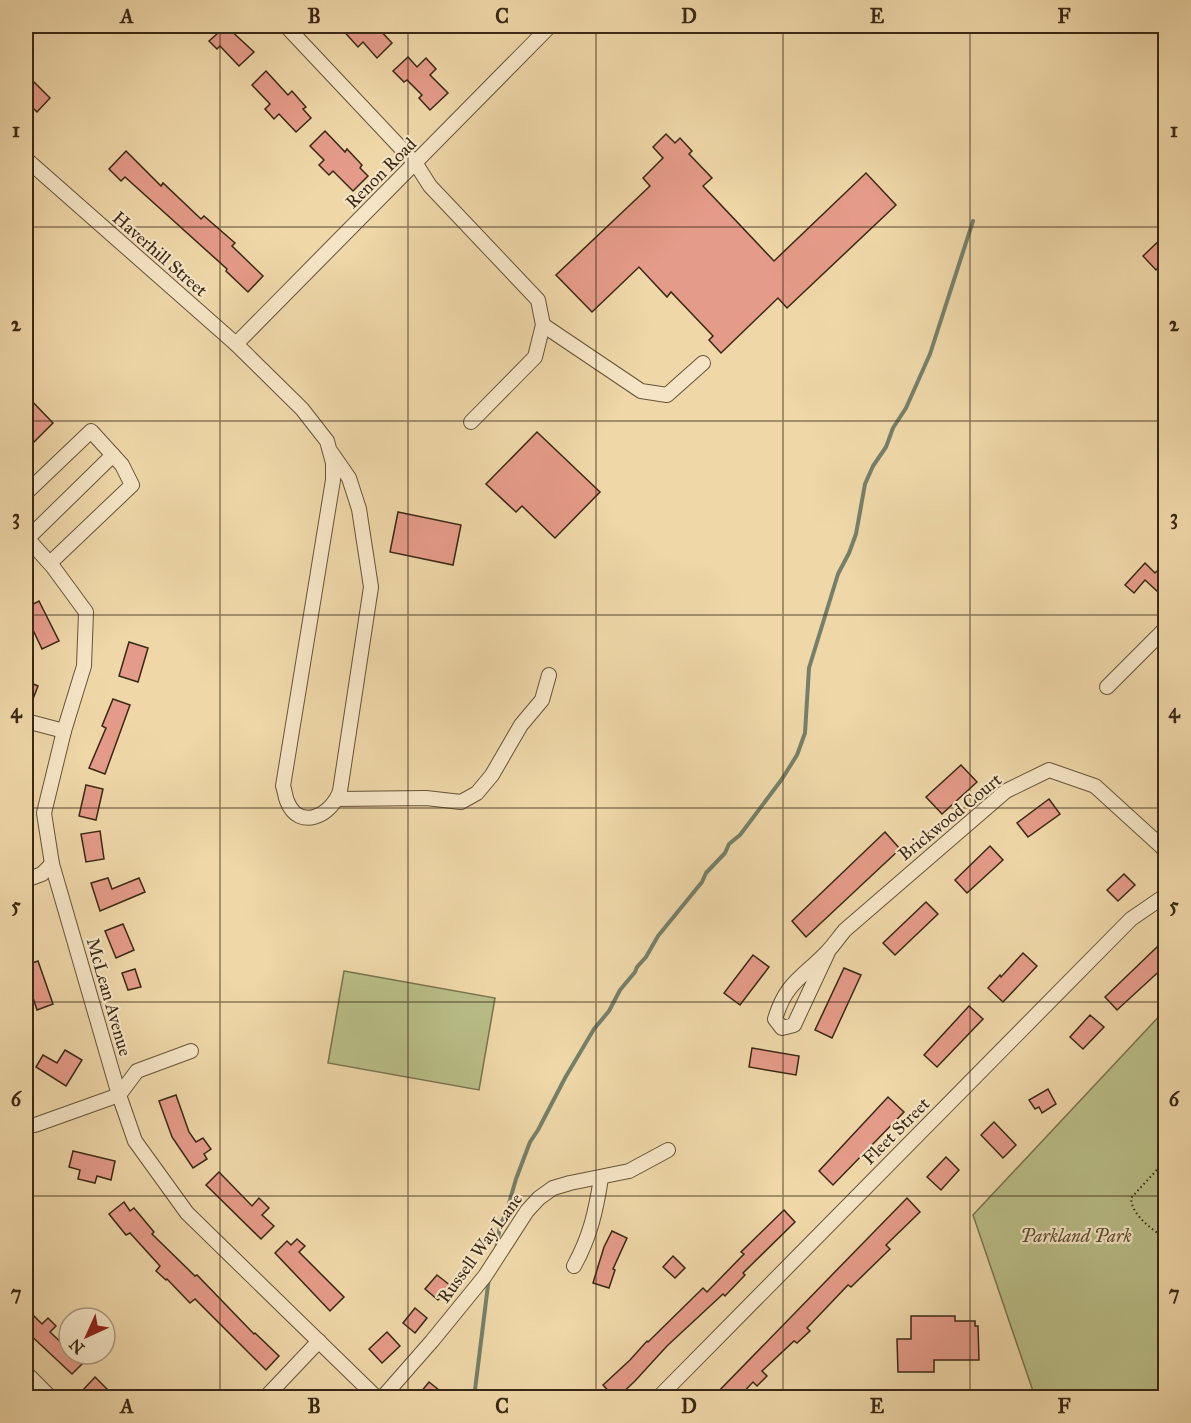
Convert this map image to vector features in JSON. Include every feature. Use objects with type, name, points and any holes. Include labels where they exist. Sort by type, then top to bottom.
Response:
[{"type":"street","points":[[286,26],[416,164],[430,186],[538,300],[543,325],[535,357],[471,422]]},
{"type":"street","name":"Renon Road","points":[[236,344],[550,26]]},
{"type":"street","name":"Haverhill Street","points":[[26,159],[236,344],[269,376],[320,431],[349,478],[359,509],[371,587],[342,780],[337,799]]},
{"type":"street","points":[[543,325],[642,391],[667,395],[703,363]]},
{"type":"street","points":[[26,494],[91,431],[122,465],[132,485],[50,563]]},
{"type":"street","points":[[331,452],[333,480],[284,786],[287,803],[299,815],[309,817],[321,816],[337,799],[426,798],[460,802],[477,793],[492,775],[521,725],[542,700],[549,675]]},
{"type":"street","points":[[26,538],[113,455]]},
{"type":"street","name":"McLean Avenue","points":[[26,538],[50,563],[86,612],[84,666],[63,731],[44,813],[52,864],[119,1095],[135,1141],[187,1213],[377,1398]]},
{"type":"street","points":[[1107,687],[1166,628]]},
{"type":"street","points":[[26,721],[63,731]]},
{"type":"street","name":"Brickwood Court","points":[[828,952],[800,976],[781,999],[774,1019],[782,1028],[794,1025],[828,952],[844,930],[1006,791],[1049,770],[1095,786],[1162,846],[1166,853]]},
{"type":"street","points":[[26,880],[42,874],[52,864]]},
{"type":"street","name":"Fleet Street","points":[[658,1398],[1131,918],[1166,895]]},
{"type":"street","points":[[35,1125],[119,1095],[136,1071],[191,1051]]},
{"type":"street","name":"Russell Way Lane","points":[[382,1398],[484,1276],[527,1211],[539,1198],[554,1188],[570,1183],[629,1171],[668,1150]]},
{"type":"street","points":[[574,1266],[587,1242],[601,1178]]},
{"type":"street","points":[[265,1398],[319,1341]]},
{"type":"street","points":[[26,1373],[51,1398]]},
{"type":"path","points":[[1166,1160],[1131,1198],[1131,1205],[1136,1213],[1166,1239]]},
{"type":"green space","points":[[344,971],[495,998],[479,1090],[328,1063]]},
{"type":"green space","name":"Parkland Park","points":[[1165,1010],[1165,1397],[1035,1397],[973,1215]]},
{"type":"building","points":[[226,26],[254,52],[239,66],[220,46],[217,49],[209,41]]},
{"type":"building","points":[[339,26],[376,26],[392,43],[377,58],[363,42],[358,47]]},
{"type":"building","points":[[408,57],[417,67],[426,58],[436,69],[430,75],[448,93],[430,110],[419,98],[422,95],[407,80],[404,82],[393,71]]},
{"type":"building","points":[[266,71],[288,95],[292,91],[306,107],[303,109],[311,118],[296,132],[279,114],[274,119],[265,109],[270,104],[252,85]]},
{"type":"building","points":[[26,74],[50,98],[37,112],[26,101]]},
{"type":"building","points":[[325,131],[345,152],[347,149],[362,165],[360,168],[368,176],[353,191],[333,171],[329,175],[319,165],[324,160],[310,146]]},
{"type":"building","points":[[666,134],[675,143],[680,138],[692,151],[689,154],[712,178],[703,186],[774,261],[866,173],[896,205],[787,308],[778,298],[721,353],[709,340],[713,336],[671,292],[667,297],[639,267],[592,312],[556,275],[650,186],[643,178],[663,158],[653,147]]},
{"type":"building","points":[[126,151],[161,186],[163,183],[201,219],[204,216],[235,243],[232,246],[263,276],[248,292],[226,271],[227,269],[125,177],[121,181],[109,169]]},
{"type":"building","points":[[1166,234],[1166,260],[1156,270],[1143,256]]},
{"type":"building","points":[[26,395],[53,423],[26,450]]},
{"type":"building","points":[[537,432],[600,492],[555,538],[522,506],[516,512],[486,484]]},
{"type":"building","points":[[398,512],[461,525],[453,565],[390,552]]},
{"type":"building","points":[[1145,563],[1155,573],[1159,569],[1166,576],[1166,584],[1158,592],[1145,580],[1134,593],[1125,585]]},
{"type":"building","points":[[39,601],[59,641],[42,649],[26,615],[26,608]]},
{"type":"building","points":[[129,642],[148,648],[138,682],[119,676]]},
{"type":"building","points":[[26,681],[38,686],[28,712],[26,712]]},
{"type":"building","points":[[113,699],[130,705],[105,774],[89,768],[106,728],[102,726]]},
{"type":"building","points":[[961,765],[977,782],[942,814],[926,797]]},
{"type":"building","points":[[86,785],[103,789],[96,820],[79,816]]},
{"type":"building","points":[[1049,799],[1060,814],[1028,837],[1017,823]]},
{"type":"building","points":[[100,831],[104,859],[86,862],[81,834]]},
{"type":"building","points":[[885,832],[900,849],[806,937],[792,921]]},
{"type":"building","points":[[990,846],[1003,860],[967,893],[955,880]]},
{"type":"building","points":[[1124,874],[1135,885],[1118,901],[1107,890]]},
{"type":"building","points":[[108,878],[112,889],[139,878],[145,892],[100,911],[91,883]]},
{"type":"building","points":[[926,902],[938,914],[895,955],[883,943]]},
{"type":"building","points":[[123,924],[134,950],[116,958],[105,931]]},
{"type":"building","points":[[1157,947],[1166,957],[1166,965],[1117,1010],[1105,997]]},
{"type":"building","points":[[1023,953],[1037,966],[1003,1002],[988,988]]},
{"type":"building","points":[[753,955],[769,967],[740,1005],[724,993]]},
{"type":"building","points":[[38,961],[53,1004],[37,1010],[26,976],[26,965]]},
{"type":"building","points":[[844,968],[861,975],[832,1038],[815,1030]]},
{"type":"building","points":[[135,969],[141,987],[128,990],[122,973]]},
{"type":"building","points":[[969,1006],[983,1019],[937,1067],[924,1055]]},
{"type":"building","points":[[1090,1015],[1104,1027],[1083,1049],[1070,1037]]},
{"type":"building","points":[[752,1048],[799,1056],[796,1075],[749,1067]]},
{"type":"building","points":[[65,1050],[82,1060],[66,1086],[36,1067],[43,1055],[57,1063]]},
{"type":"building","points":[[1048,1089],[1056,1104],[1042,1113],[1039,1107],[1035,1109],[1029,1100]]},
{"type":"building","points":[[176,1095],[189,1132],[196,1142],[203,1138],[211,1149],[204,1154],[207,1159],[193,1168],[172,1137],[159,1101]]},
{"type":"building","points":[[888,1097],[904,1112],[833,1185],[819,1171]]},
{"type":"building","points":[[994,1122],[1016,1145],[1003,1158],[981,1135]]},
{"type":"building","points":[[73,1151],[115,1161],[111,1180],[97,1176],[95,1183],[78,1179],[80,1170],[69,1167]]},
{"type":"building","points":[[946,1157],[959,1170],[941,1190],[927,1177]]},
{"type":"building","points":[[219,1172],[252,1206],[259,1198],[269,1208],[262,1215],[274,1226],[261,1239],[206,1185]]},
{"type":"building","points":[[907,1198],[920,1212],[886,1245],[890,1249],[851,1287],[848,1285],[807,1328],[810,1331],[797,1343],[794,1341],[762,1371],[767,1376],[757,1386],[753,1382],[738,1398],[712,1398]]},
{"type":"building","points":[[124,1202],[130,1211],[134,1208],[154,1232],[152,1234],[279,1356],[266,1370],[195,1299],[190,1303],[156,1271],[160,1266],[130,1233],[126,1235],[109,1214]]},
{"type":"building","points":[[784,1210],[795,1222],[743,1273],[745,1275],[725,1296],[723,1294],[615,1398],[603,1385],[703,1288],[707,1292],[744,1254],[741,1252]]},
{"type":"building","points":[[612,1231],[627,1238],[613,1269],[615,1270],[609,1288],[593,1283],[604,1247]]},
{"type":"building","points":[[297,1239],[305,1246],[299,1252],[344,1297],[330,1311],[275,1253],[287,1241],[291,1245]]},
{"type":"building","points":[[673,1256],[685,1268],[675,1278],[663,1267]]},
{"type":"building","points":[[437,1275],[451,1286],[438,1300],[425,1289]]},
{"type":"building","points":[[415,1308],[427,1318],[415,1333],[403,1323]]},
{"type":"building","points":[[30,1312],[42,1324],[48,1318],[56,1326],[50,1332],[57,1339],[57,1360],[26,1331],[26,1317]]},
{"type":"building","points":[[911,1316],[955,1316],[955,1321],[975,1321],[975,1326],[978,1326],[979,1360],[934,1360],[934,1372],[898,1372],[897,1339],[911,1339]]},
{"type":"building","points":[[387,1332],[400,1346],[382,1363],[369,1349]]},
{"type":"building","points":[[63,1366],[80,1366],[72,1374]]},
{"type":"building","points":[[95,1377],[116,1398],[91,1398],[83,1390]]},
{"type":"building","points":[[429,1382],[449,1398],[416,1398]]},
{"type":"waterway","points":[[496,1250],[500,1226],[530,1142],[594,1029],[609,1011],[620,990],[646,957],[658,936],[702,882],[706,873],[725,853],[729,844],[740,835],[797,755],[805,733],[809,668],[838,574],[856,534],[865,484],[873,466],[886,447],[893,428],[906,408],[930,354],[973,221]]},
{"type":"waterway","points":[[474,1398],[489,1277]]}]
